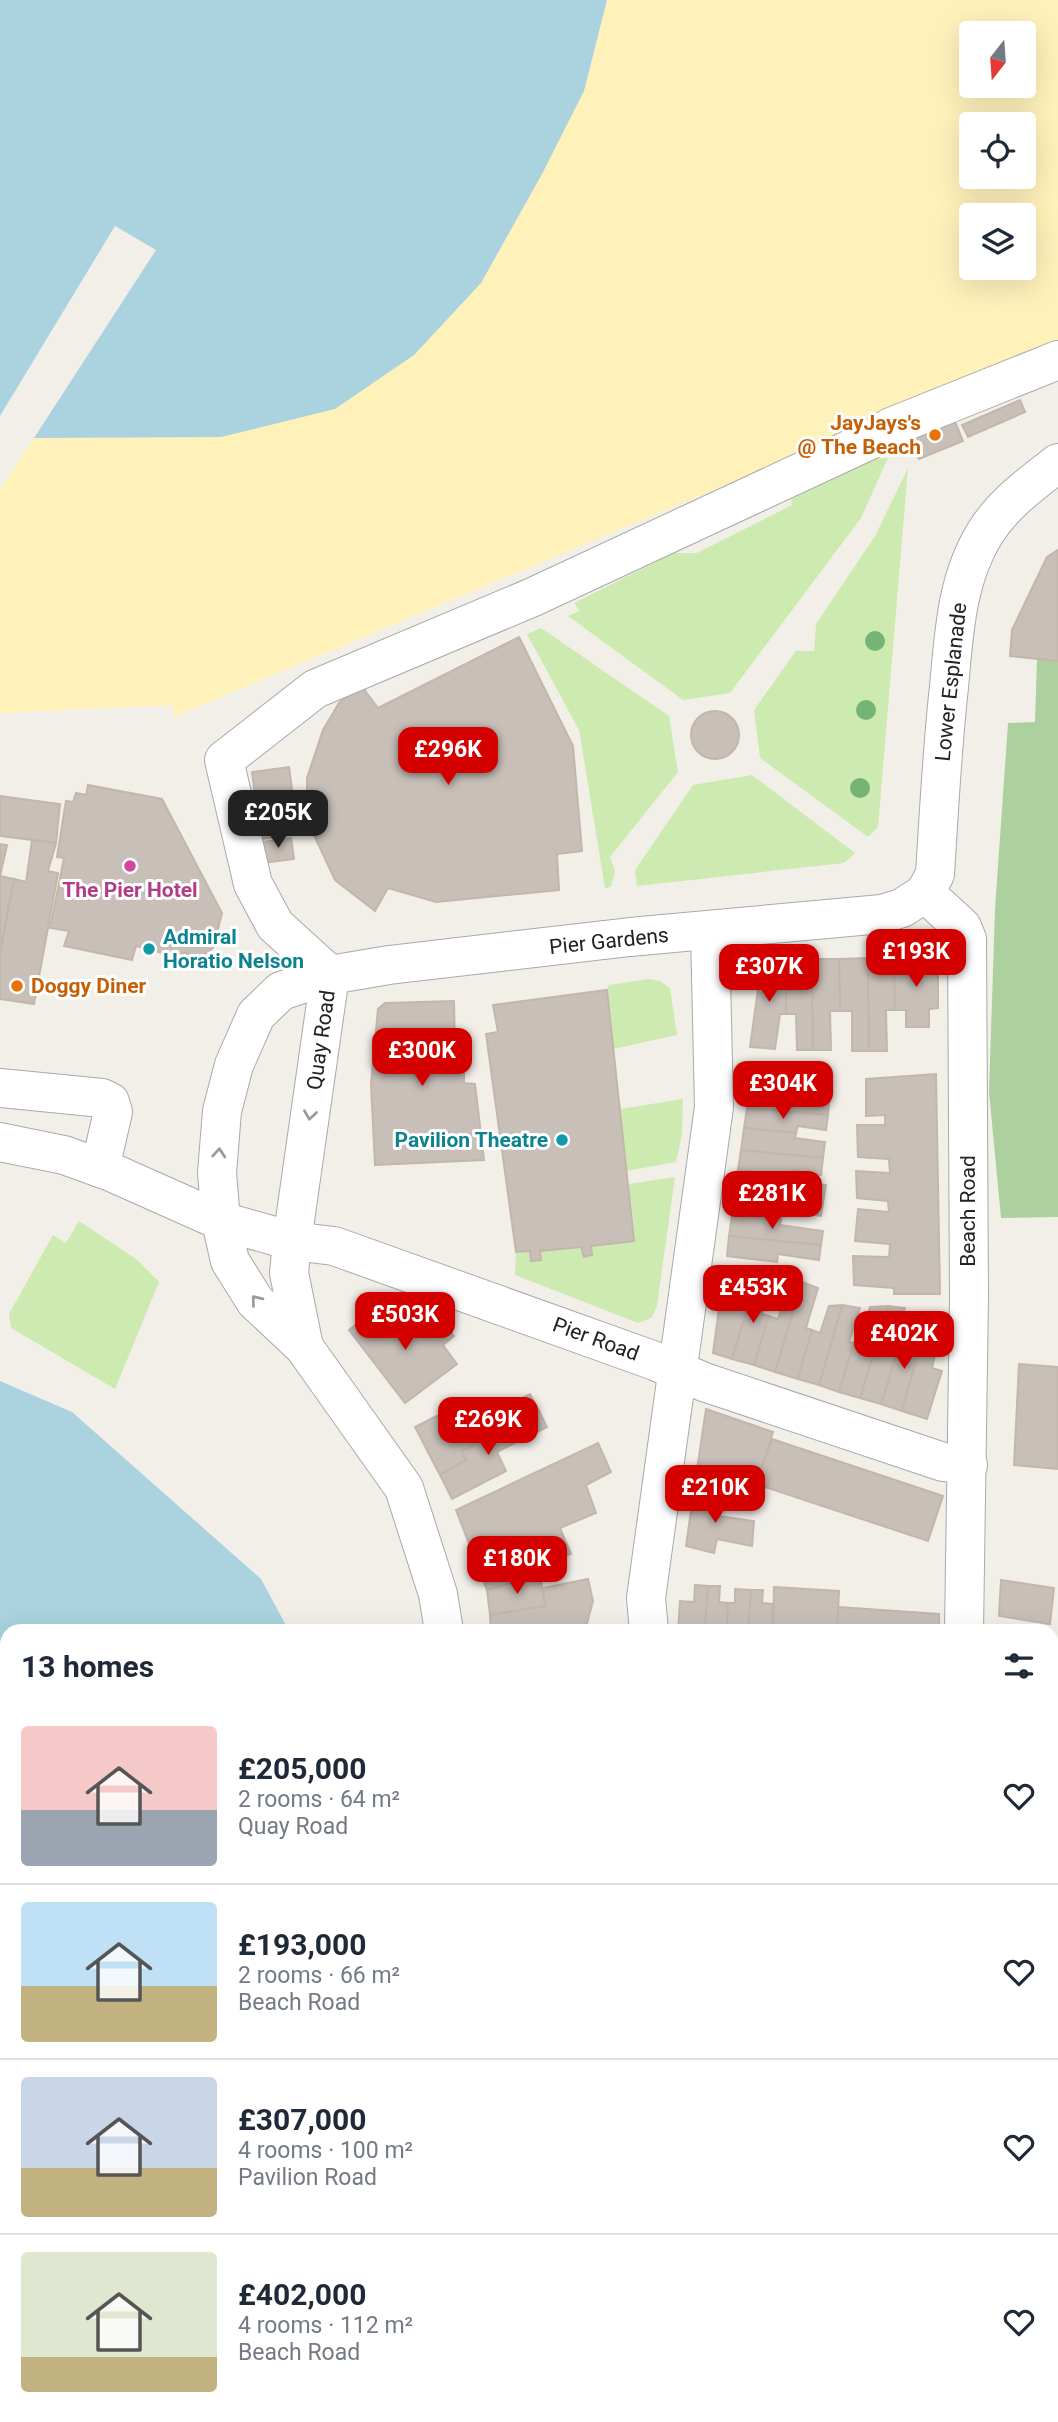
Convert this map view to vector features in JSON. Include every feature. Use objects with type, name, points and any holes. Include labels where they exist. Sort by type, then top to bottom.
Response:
[{"type":"street","points":[[330,975],[275,925],[253,884],[224,760],[315,689],[533,597],[870,440],[891,427],[1058,360]]},
{"type":"street","name":"Lower Esplanade","points":[[925,893],[934,874],[948,691],[957,603],[964,580],[984,535],[999,513],[1058,463]]},
{"type":"street","name":"Pier Gardens","points":[[330,975],[630,937],[710,932],[882,914],[902,908],[925,893]]},
{"type":"street","name":"Beach Road","points":[[925,893],[962,927],[967,939],[968,1465],[964,1624]]},
{"type":"street","points":[[643,1620],[714,1107],[710,932]]},
{"type":"street","name":"Quay Road","points":[[304,1347],[289,1272],[330,975],[281,991],[256,1015],[234,1065],[222,1111],[218,1172],[221,1221],[230,1261],[255,1301],[304,1347],[404,1488],[438,1594],[443,1624]]},
{"type":"street","points":[[0,1088],[102,1098],[110,1102],[113,1112],[100,1168]]},
{"type":"street","name":"Pier Road","points":[[0,1142],[64,1155],[221,1221],[292,1241],[334,1246],[677,1370],[943,1462],[968,1465]]},
{"type":"green space","points":[[888,458],[861,518],[730,693],[683,700],[568,616],[580,611],[574,603],[674,553],[697,553],[792,505],[791,497],[872,459]]},
{"type":"green space","points":[[908,468],[878,827],[868,837],[760,758],[754,710],[796,651],[814,651],[816,624],[875,536]]},
{"type":"green space","points":[[541,628],[669,716],[678,772],[610,857],[615,871],[611,887],[605,888],[579,730],[527,634]]},
{"type":"green space","points":[[1037,658],[1058,661],[1058,1217],[1001,1218],[989,1092],[995,909],[1008,723],[1035,722]]},
{"type":"green space","points":[[752,775],[855,853],[844,863],[637,886],[635,870],[693,785]]},
{"type":"green space","points":[[649,979],[660,981],[670,988],[677,1035],[613,1049],[607,990],[609,985]]},
{"type":"green space","points":[[683,1099],[682,1135],[676,1162],[627,1171],[620,1109]]},
{"type":"green space","points":[[675,1177],[657,1306],[651,1318],[638,1323],[515,1275],[516,1252],[530,1251],[532,1261],[541,1260],[540,1251],[581,1247],[585,1257],[592,1255],[591,1246],[634,1241],[628,1184]]},
{"type":"green space","points":[[79,1221],[136,1259],[159,1282],[115,1389],[11,1328],[9,1314],[53,1235],[66,1243]]},
{"type":"sand","points":[[607,0],[1058,0],[1058,345],[174,717],[173,705],[0,713],[0,489],[34,438],[221,437],[584,91]]},
{"type":"water","points":[[0,0],[607,0],[584,91],[542,174],[481,283],[414,355],[335,409],[221,437],[34,438],[156,250],[115,226],[0,416]]},
{"type":"water","points":[[0,1381],[72,1412],[261,1579],[285,1624],[0,1624]]},
{"type":"building","points":[[1020,400],[1025,412],[968,437],[962,425]]},
{"type":"building","name":"JayJays's @ The Beach","points":[[951,412],[963,441],[919,459],[907,430]]},
{"type":"building","points":[[1058,550],[1058,661],[1010,656],[1012,630],[1047,557]]},
{"type":"building","points":[[519,637],[573,746],[582,851],[557,854],[559,890],[436,902],[388,888],[375,911],[335,880],[312,831],[307,807],[307,778],[323,730],[339,703],[360,684],[378,708]]},
{"type":"building","points":[[715,711],[732,718],[739,735],[732,752],[715,759],[698,752],[691,735],[698,718]]},
{"type":"building","points":[[289,767],[298,834],[261,839],[252,772]]},
{"type":"building","name":"The Pier Hotel","points":[[88,785],[162,799],[222,913],[213,948],[201,957],[183,953],[182,958],[136,946],[132,960],[64,946],[69,931],[50,928],[64,858],[57,857],[66,801],[73,802],[76,793],[86,795]]},
{"type":"building","points":[[0,796],[60,804],[56,843],[0,836]]},
{"type":"building","points":[[291,838],[294,859],[264,863],[261,842]]},
{"type":"building","points":[[32,840],[56,843],[48,871],[58,873],[34,1004],[0,999],[0,953],[14,879],[26,882]]},
{"type":"building","points":[[0,844],[7,845],[0,876]]},
{"type":"building","points":[[0,876],[14,879],[0,951]]},
{"type":"building","points":[[868,958],[869,1051],[852,1051],[852,1011],[840,1011],[839,959]]},
{"type":"building","points":[[868,958],[894,958],[895,1010],[886,1010],[887,1051],[869,1051]]},
{"type":"building","points":[[894,958],[938,958],[938,1008],[929,1009],[929,1027],[906,1027],[906,1010],[895,1010]]},
{"type":"building","points":[[812,959],[813,1050],[797,1050],[796,1014],[786,1014],[785,960]]},
{"type":"building","points":[[812,959],[839,959],[840,1011],[830,1011],[831,1050],[813,1050]]},
{"type":"building","points":[[762,960],[785,960],[786,1014],[780,1014],[775,1049],[750,1047]]},
{"type":"building","name":"Pavilion Theatre","points":[[607,990],[634,1241],[591,1246],[592,1255],[584,1257],[581,1247],[540,1251],[541,1260],[531,1261],[530,1251],[516,1252],[486,1034],[498,1032],[493,1005]]},
{"type":"building","points":[[454,1001],[455,1050],[464,1050],[464,1083],[475,1084],[484,1160],[375,1165],[371,1084],[378,1009],[385,1003]]},
{"type":"building","points":[[754,1063],[830,1072],[829,1086],[803,1085],[802,1090],[751,1085]]},
{"type":"building","points":[[936,1074],[940,1294],[894,1294],[894,1288],[854,1285],[853,1256],[889,1257],[890,1244],[855,1241],[858,1209],[889,1212],[888,1201],[857,1198],[856,1171],[890,1173],[889,1159],[858,1157],[857,1125],[885,1125],[885,1115],[866,1116],[866,1079]]},
{"type":"building","points":[[751,1085],[802,1090],[801,1097],[829,1101],[828,1115],[747,1108]]},
{"type":"building","points":[[747,1108],[828,1115],[826,1130],[798,1126],[796,1133],[744,1128]]},
{"type":"building","points":[[744,1128],[796,1133],[795,1138],[825,1142],[823,1158],[741,1150]]},
{"type":"building","points":[[741,1150],[823,1158],[821,1175],[791,1170],[791,1176],[738,1170]]},
{"type":"building","points":[[738,1170],[791,1176],[790,1180],[826,1185],[823,1203],[735,1193]]},
{"type":"building","points":[[735,1193],[823,1203],[821,1216],[782,1211],[781,1219],[732,1215]]},
{"type":"building","points":[[732,1215],[781,1219],[780,1225],[823,1231],[821,1245],[729,1236]]},
{"type":"building","points":[[729,1236],[821,1245],[819,1260],[778,1254],[777,1262],[727,1256]]},
{"type":"building","points":[[740,1278],[757,1279],[732,1359],[713,1353],[720,1301],[731,1305]]},
{"type":"building","points":[[757,1279],[773,1280],[762,1314],[769,1316],[754,1365],[732,1359]]},
{"type":"building","points":[[790,1281],[802,1282],[775,1372],[754,1365],[769,1316],[778,1319]]},
{"type":"building","points":[[802,1282],[818,1288],[806,1328],[812,1330],[798,1379],[775,1372]]},
{"type":"building","points":[[382,1304],[409,1339],[439,1316],[454,1336],[443,1345],[457,1364],[405,1403],[349,1330]]},
{"type":"building","points":[[842,1305],[860,1308],[849,1342],[854,1343],[839,1392],[819,1385]]},
{"type":"building","points":[[842,1305],[819,1385],[798,1379],[812,1330],[820,1333],[829,1306]]},
{"type":"building","points":[[888,1306],[905,1308],[890,1355],[896,1357],[881,1404],[860,1398]]},
{"type":"building","points":[[888,1306],[860,1398],[839,1392],[854,1343],[859,1344],[870,1307]]},
{"type":"building","points":[[919,1318],[928,1321],[902,1411],[881,1404],[896,1357],[905,1359]]},
{"type":"building","points":[[924,1332],[939,1337],[932,1368],[942,1371],[927,1419],[902,1411]]},
{"type":"building","points":[[1019,1364],[1058,1367],[1058,1469],[1014,1465]]},
{"type":"building","points":[[530,1394],[539,1411],[462,1451],[466,1460],[440,1475],[415,1427],[470,1399],[480,1419]]},
{"type":"building","points":[[706,1409],[773,1432],[750,1507],[694,1490]]},
{"type":"building","points":[[539,1411],[547,1427],[497,1452],[506,1471],[452,1499],[440,1475],[466,1460],[462,1451]]},
{"type":"building","points":[[772,1439],[943,1496],[928,1541],[756,1484]]},
{"type":"building","points":[[598,1443],[611,1472],[586,1485],[596,1513],[560,1528],[571,1554],[539,1566],[540,1575],[487,1590],[456,1510]]},
{"type":"building","points":[[694,1490],[723,1500],[719,1516],[754,1521],[752,1546],[717,1539],[714,1553],[686,1546]]},
{"type":"building","points":[[540,1575],[545,1606],[490,1615],[487,1590]]},
{"type":"building","points":[[588,1579],[593,1601],[587,1624],[491,1624],[490,1615],[545,1606],[543,1588]]},
{"type":"building","points":[[1001,1580],[1054,1588],[1050,1624],[999,1616]]},
{"type":"building","points":[[695,1585],[708,1586],[705,1624],[678,1624],[680,1601],[694,1602]]},
{"type":"building","points":[[708,1586],[720,1586],[719,1602],[728,1603],[727,1624],[705,1624]]},
{"type":"building","points":[[774,1587],[839,1591],[837,1624],[773,1624]]},
{"type":"building","points":[[735,1589],[751,1590],[749,1624],[727,1624],[728,1603],[735,1603]]},
{"type":"building","points":[[751,1590],[763,1590],[762,1603],[773,1604],[772,1624],[749,1624]]},
{"type":"building","points":[[838,1607],[939,1614],[939,1624],[837,1624]]},
{"type":"place","name":"JayJays's @ The Beach","points":[[935,435]]},
{"type":"place","name":"The Pier Hotel","points":[[130,866]]},
{"type":"place","name":"Admiral Horatio Nelson","points":[[149,949]]},
{"type":"place","name":"Doggy Diner","points":[[17,986]]},
{"type":"place","name":"Pavilion Theatre","points":[[562,1140]]}]
